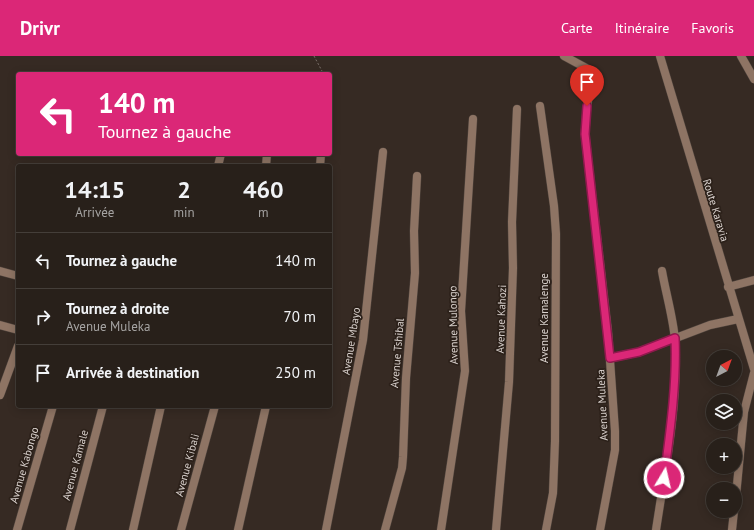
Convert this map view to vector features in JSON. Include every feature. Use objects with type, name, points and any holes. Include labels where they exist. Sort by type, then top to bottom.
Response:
[{"type":"street","name":"Avenue Muleka","points":[[564,56],[588,69],[593,74],[587,106],[585,134],[610,358],[616,431],[615,450],[600,530]]},
{"type":"street","name":"Route Karavia","points":[[660,56],[728,287],[753,364]]},
{"type":"street","points":[[740,56],[754,79]]},
{"type":"street","name":"Avenue Kamalenge","points":[[540,106],[555,220],[555,441],[553,493],[546,530]]},
{"type":"street","name":"Avenue Kahozi","points":[[496,530],[509,382],[512,309],[512,222],[517,109]]},
{"type":"street","name":"Avenue Mulongo","points":[[441,530],[465,371],[461,311],[473,119]]},
{"type":"street","name":"Avenue Mbayo","points":[[326,530],[363,340],[383,152]]},
{"type":"street","name":"Avenue Tshibal","points":[[385,530],[402,468],[403,457],[406,378],[414,280],[414,231],[417,176]]},
{"type":"street","points":[[0,271],[16,275]]},
{"type":"street","points":[[656,530],[670,434],[675,356],[675,338],[662,271]]},
{"type":"street","points":[[728,287],[754,280]]},
{"type":"street","points":[[610,358],[639,352],[710,325],[738,319]]},
{"type":"street","points":[[0,325],[16,329]]},
{"type":"street","points":[[1,390],[16,352]]},
{"type":"street","points":[[737,482],[743,417],[754,373]]},
{"type":"street","name":"Avenue Kabongo","points":[[17,530],[52,408]]},
{"type":"street","name":"Avenue Kamale","points":[[70,530],[101,408]]},
{"type":"street","points":[[133,530],[161,408]]},
{"type":"street","name":"Avenue Kibali","points":[[181,530],[214,408]]},
{"type":"street","points":[[238,530],[266,408]]},
{"type":"street","points":[[732,530],[733,518]]},
{"type":"path","points":[[314,56],[321,72]]},
{"type":"route","points":[[587,106],[585,134],[603,279],[610,358],[639,352],[675,338],[670,434],[664,478]]}]
